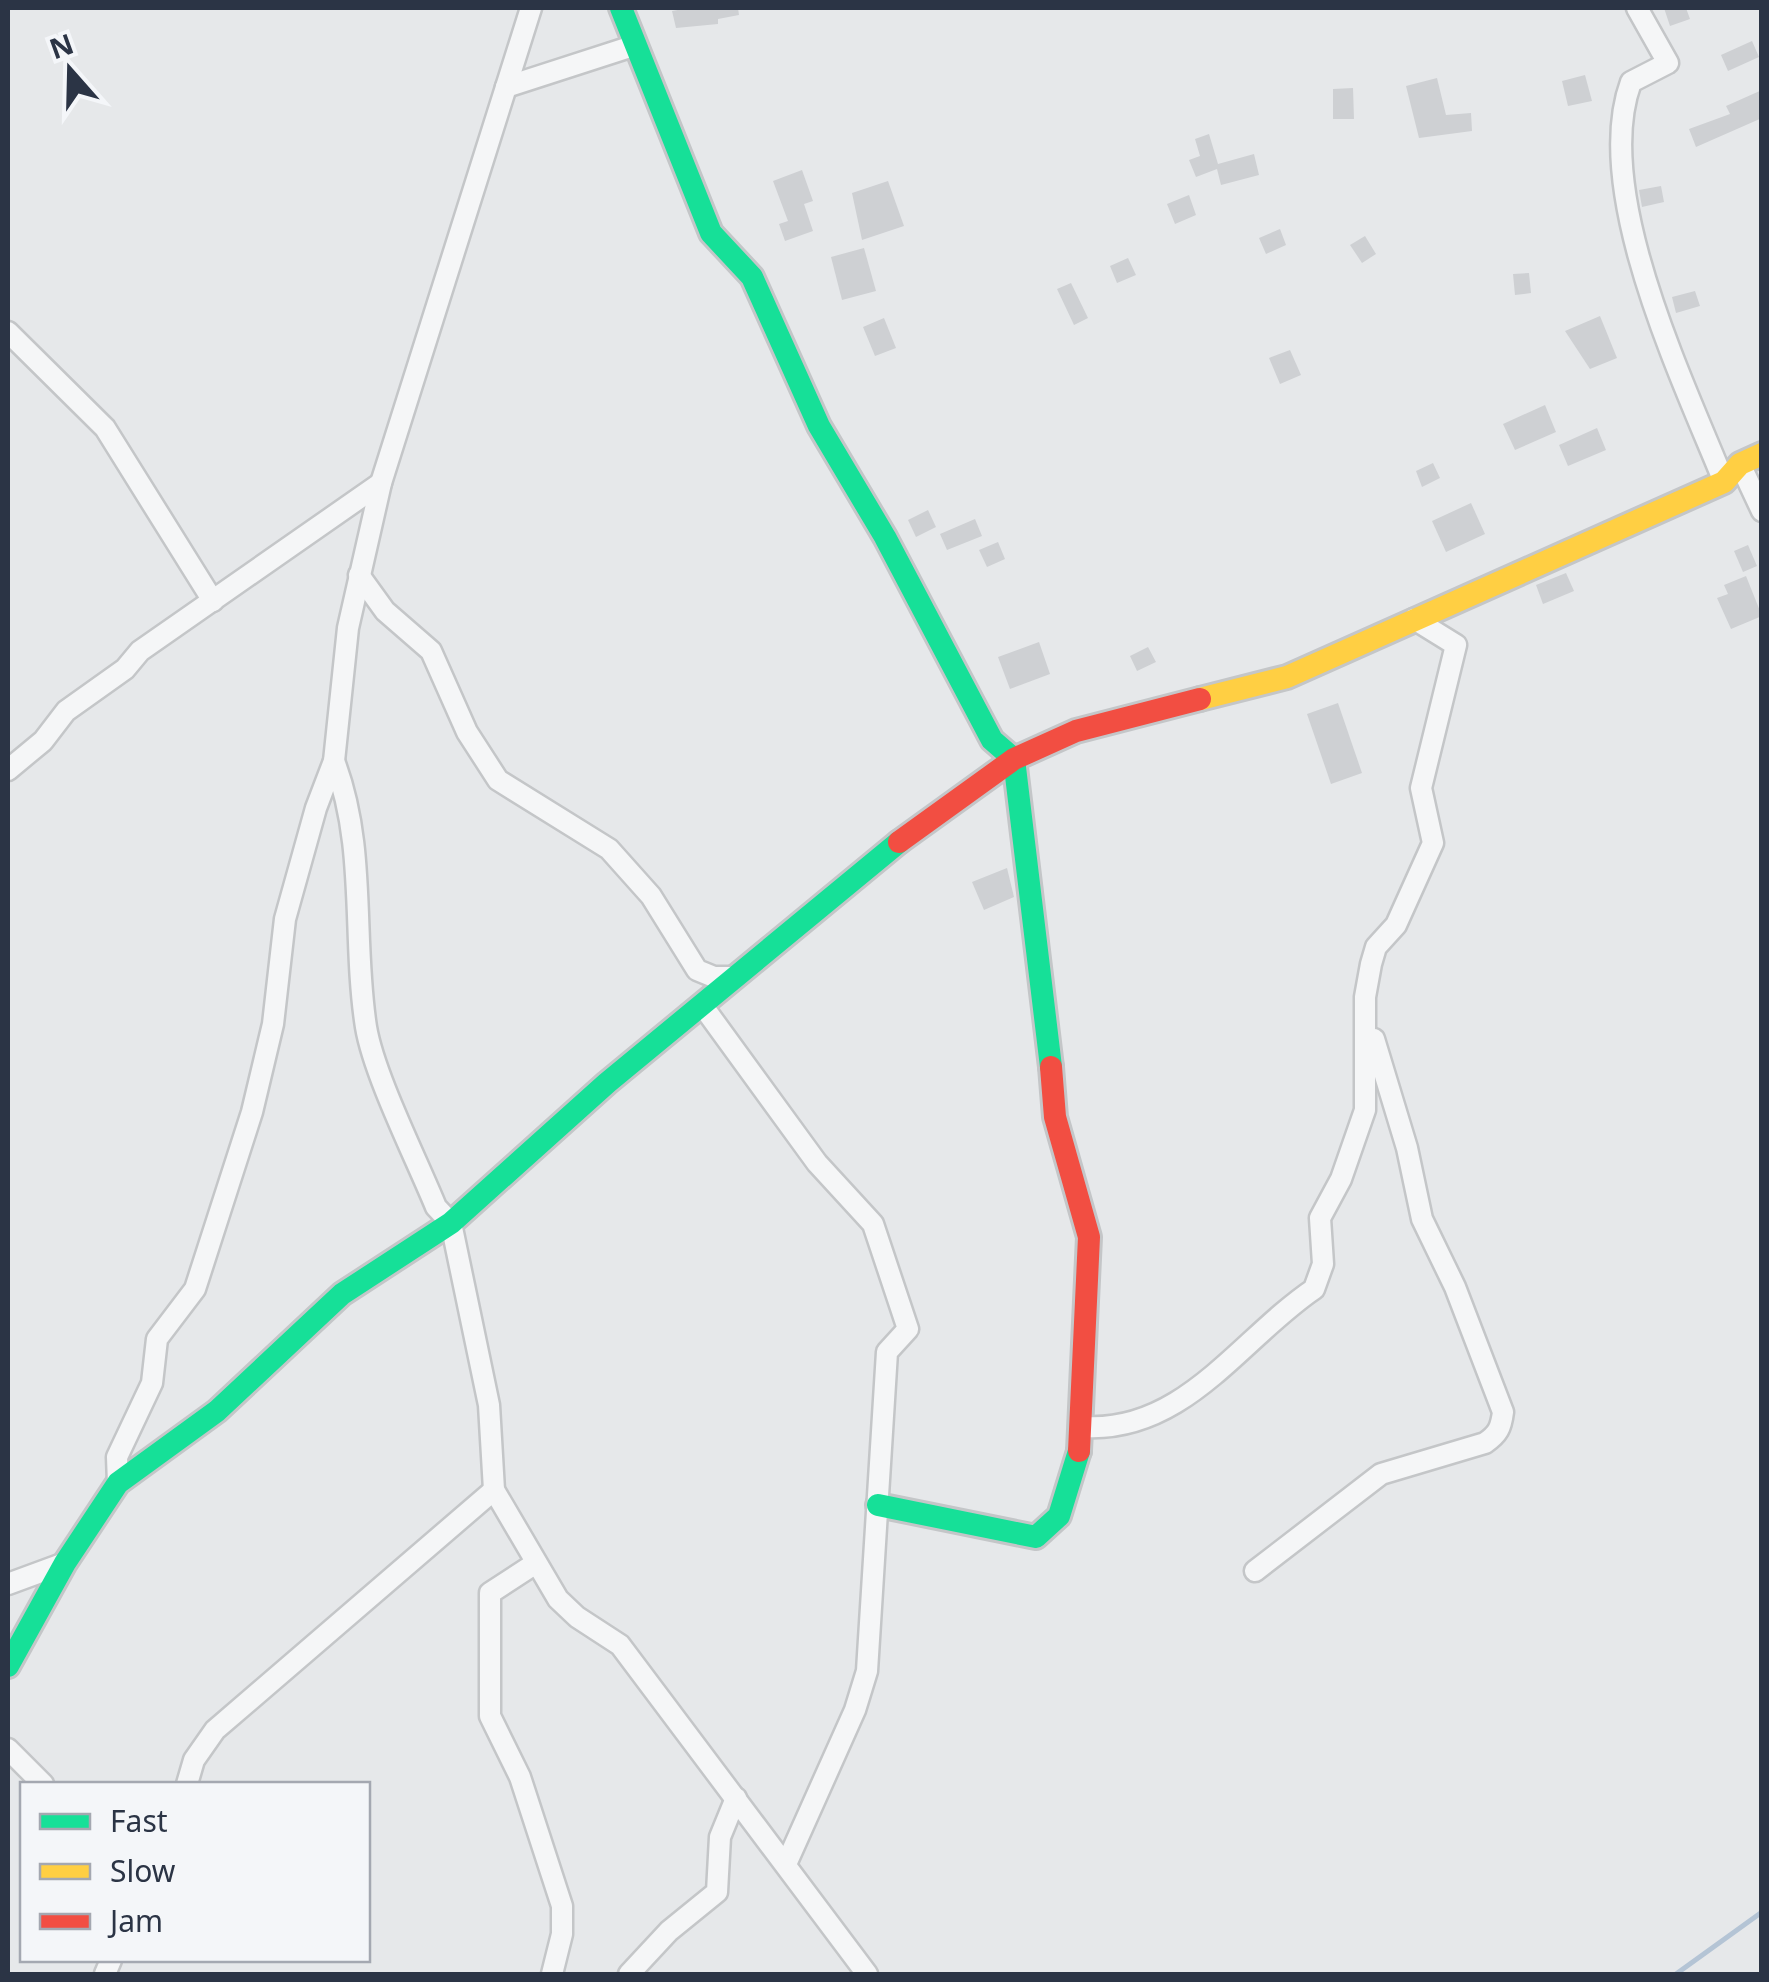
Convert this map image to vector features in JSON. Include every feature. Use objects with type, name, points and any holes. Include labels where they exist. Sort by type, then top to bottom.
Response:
[{"type":"street","points":[[118,1483],[118,1457],[152,1384],[157,1339],[195,1289],[252,1112],[273,1024],[285,919],[316,808],[334,761],[345,645],[381,483],[430,339],[531,8]]},
{"type":"street","points":[[621,8],[711,233],[752,277],[819,426],[885,536],[992,740],[1014,759],[1046,1010],[1054,1117],[1089,1237],[1084,1427],[1059,1516],[1036,1537],[878,1505]]},
{"type":"street","points":[[1638,8],[1668,62],[1630,82],[1619,114],[1626,206],[1671,348],[1724,482]]},
{"type":"street","points":[[506,86],[636,45]]},
{"type":"street","points":[[8,332],[105,428],[213,602]]},
{"type":"street","points":[[8,1666],[64,1563],[118,1483],[217,1411],[342,1294],[451,1223],[890,848],[1014,759],[1076,731],[1287,677],[1519,577],[1724,482],[1751,459],[1762,510]]},
{"type":"street","points":[[8,770],[43,741],[66,711],[125,669],[140,651],[381,483]]},
{"type":"street","points":[[359,575],[385,612],[431,651],[467,732],[498,780],[609,849],[651,896],[697,970],[714,977],[735,977]]},
{"type":"street","points":[[1084,1427],[1119,1426],[1178,1404],[1314,1288],[1323,1264],[1320,1218],[1341,1180],[1365,1110],[1365,1009],[1376,947],[1396,925],[1433,842],[1421,788],[1456,645],[1414,619]]},
{"type":"street","points":[[334,761],[352,817],[369,1039],[436,1207],[451,1223],[490,1404],[494,1490],[536,1563],[568,1608],[620,1645],[787,1862],[867,1974]]},
{"type":"street","points":[[702,1005],[817,1163],[873,1224],[908,1329],[887,1352],[867,1671],[855,1710],[787,1862]]},
{"type":"street","points":[[1256,1571],[1381,1474],[1486,1443],[1502,1425],[1503,1412],[1455,1287],[1422,1219],[1407,1148],[1365,1009]]},
{"type":"street","points":[[188,1782],[194,1760],[214,1730],[494,1490]]},
{"type":"street","points":[[8,1584],[64,1563]]},
{"type":"street","points":[[536,1563],[490,1593],[489,1708],[520,1777],[562,1906],[562,1934],[552,1974]]},
{"type":"street","points":[[8,1748],[41,1782]]},
{"type":"street","points":[[629,1974],[669,1931],[717,1892],[720,1837],[736,1798]]},
{"type":"building","points":[[738,8],[739,15],[718,19],[718,24],[676,28],[672,11]]},
{"type":"building","points":[[1664,8],[1686,8],[1690,19],[1670,26]]},
{"type":"building","points":[[1752,41],[1759,57],[1728,71],[1721,55]]},
{"type":"building","points":[[1585,75],[1592,101],[1568,106],[1562,81]]},
{"type":"building","points":[[1437,78],[1446,115],[1471,113],[1472,131],[1419,138],[1406,86]]},
{"type":"building","points":[[1353,88],[1354,119],[1333,119],[1333,89]]},
{"type":"building","points":[[1762,90],[1762,118],[1696,147],[1689,129],[1730,114],[1726,106]]},
{"type":"building","points":[[1209,134],[1218,164],[1254,154],[1259,175],[1221,185],[1217,169],[1196,177],[1189,160],[1200,156],[1195,139]]},
{"type":"building","points":[[802,170],[813,201],[804,204],[813,231],[785,241],[779,224],[788,221],[773,181]]},
{"type":"building","points":[[888,181],[904,226],[862,240],[852,193]]},
{"type":"building","points":[[1661,186],[1664,202],[1642,207],[1639,190]]},
{"type":"building","points":[[1189,195],[1196,215],[1175,224],[1167,204]]},
{"type":"building","points":[[1280,229],[1286,245],[1266,254],[1259,238]]},
{"type":"building","points":[[1365,236],[1376,254],[1362,263],[1350,245]]},
{"type":"building","points":[[864,248],[876,291],[842,300],[831,257]]},
{"type":"building","points":[[1128,258],[1136,275],[1117,283],[1110,266]]},
{"type":"building","points":[[1529,273],[1531,293],[1515,295],[1513,274]]},
{"type":"building","points":[[1071,283],[1088,318],[1074,325],[1057,289]]},
{"type":"building","points":[[1695,291],[1700,306],[1676,313],[1672,297]]},
{"type":"building","points":[[1600,316],[1617,358],[1590,369],[1565,331]]},
{"type":"building","points":[[884,318],[896,348],[875,356],[863,327]]},
{"type":"building","points":[[1290,350],[1301,375],[1280,384],[1269,358]]},
{"type":"building","points":[[1545,405],[1556,432],[1515,450],[1503,424]]},
{"type":"building","points":[[1597,428],[1606,450],[1568,466],[1559,445]]},
{"type":"building","points":[[1433,463],[1440,478],[1422,487],[1416,471]]},
{"type":"building","points":[[1471,503],[1485,534],[1446,552],[1432,521]]},
{"type":"building","points":[[928,510],[936,527],[916,537],[908,520]]},
{"type":"building","points":[[975,519],[982,536],[947,550],[940,534]]},
{"type":"building","points":[[998,542],[1005,559],[987,567],[979,550]]},
{"type":"building","points":[[1748,545],[1757,566],[1743,572],[1734,551]]},
{"type":"building","points":[[1566,573],[1574,591],[1543,604],[1536,585]]},
{"type":"building","points":[[1746,576],[1762,616],[1731,629],[1717,598],[1728,594],[1724,585]]},
{"type":"building","points":[[1039,642],[1050,674],[1010,689],[998,657]]},
{"type":"building","points":[[1148,647],[1156,662],[1137,671],[1130,656]]},
{"type":"building","points":[[1338,703],[1362,773],[1331,784],[1307,714]]},
{"type":"building","points":[[1007,868],[1014,897],[984,910],[972,882]]},
{"type":"waterway","points":[[1676,1974],[1762,1912]]},
{"type":"traffic: fast","points":[[621,8],[711,233],[752,277],[819,426],[885,537],[992,740],[1014,759],[1051,1067]]},
{"type":"traffic: fast","points":[[8,1666],[65,1563],[118,1483],[217,1411],[342,1294],[451,1223],[607,1083],[899,842]]},
{"type":"traffic: fast","points":[[878,1505],[1036,1537],[1059,1516],[1079,1451]]},
{"type":"traffic: slow","points":[[1200,699],[1287,677],[1724,482],[1740,464],[1762,454]]},
{"type":"traffic: jam","points":[[899,842],[1014,759],[1076,731],[1200,699]]},
{"type":"traffic: jam","points":[[1051,1067],[1055,1117],[1089,1237],[1079,1451]]}]
